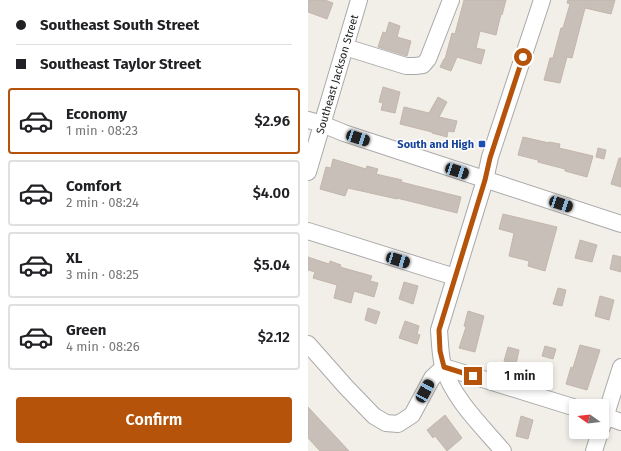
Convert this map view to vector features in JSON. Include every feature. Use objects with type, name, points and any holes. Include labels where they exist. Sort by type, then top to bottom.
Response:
[{"type":"street","name":"Southeast Jackson Street","points":[[308,172],[315,122],[345,47],[359,0]]},
{"type":"street","points":[[345,47],[406,66],[423,65],[428,59],[451,0]]},
{"type":"street","points":[[503,451],[462,403],[451,387],[440,351],[439,330],[485,180],[490,158],[542,0]]},
{"type":"street","points":[[315,122],[344,133],[621,224]]},
{"type":"street","points":[[308,231],[455,278]]},
{"type":"street","points":[[308,344],[374,416],[386,423],[398,424],[412,415],[432,378],[444,367]]},
{"type":"street","points":[[444,367],[569,406]]},
{"type":"street","points":[[609,402],[621,367]]},
{"type":"street","points":[[609,421],[621,422]]},
{"type":"street","points":[[594,451],[598,439]]},
{"type":"building","points":[[308,0],[325,0],[333,3],[327,19],[308,12]]},
{"type":"building","points":[[464,0],[506,0],[496,35],[480,31],[476,48],[485,50],[481,64],[457,57],[451,71],[440,67],[445,59],[452,33],[455,34]]},
{"type":"building","points":[[568,0],[615,0],[611,14],[585,8],[572,58],[567,57],[560,83],[544,80],[550,58],[553,58],[561,28],[563,28],[570,4],[567,3]]},
{"type":"building","points":[[389,22],[400,26],[397,37],[411,41],[407,56],[378,47],[383,32],[386,33]]},
{"type":"building","points":[[383,87],[400,92],[395,113],[381,110],[383,103],[379,102]]},
{"type":"building","points":[[438,97],[447,102],[439,117],[457,121],[454,132],[448,131],[447,137],[400,124],[404,107],[429,113]]},
{"type":"building","points":[[523,137],[560,144],[559,148],[593,156],[587,177],[565,171],[565,169],[538,162],[538,160],[518,155]]},
{"type":"building","points":[[598,148],[606,150],[604,159],[596,157]]},
{"type":"building","points":[[619,158],[621,158],[621,187],[611,184]]},
{"type":"building","points":[[333,159],[366,169],[367,166],[378,169],[376,174],[461,197],[457,213],[397,198],[348,188],[345,196],[320,189],[326,167],[331,168]]},
{"type":"building","points":[[503,214],[557,227],[545,271],[528,266],[529,261],[509,256],[514,233],[499,229]]},
{"type":"building","points":[[580,240],[597,245],[592,262],[575,258]]},
{"type":"building","points":[[613,255],[621,257],[621,272],[610,269]]},
{"type":"building","points":[[308,257],[329,264],[330,261],[341,265],[340,267],[372,276],[370,281],[378,283],[374,297],[354,291],[351,303],[334,298],[337,285],[313,278],[315,272],[308,270]]},
{"type":"building","points":[[404,282],[418,286],[413,304],[399,299]]},
{"type":"building","points":[[558,288],[566,290],[562,306],[553,304]]},
{"type":"building","points":[[600,296],[614,300],[609,320],[595,316]]},
{"type":"building","points":[[368,308],[380,312],[376,324],[365,320]]},
{"type":"building","points":[[468,311],[484,316],[475,352],[459,348],[466,327],[464,326]]},
{"type":"building","points":[[405,321],[419,326],[417,334],[420,335],[417,344],[399,338]]},
{"type":"building","points":[[580,345],[600,350],[587,390],[566,384]]},
{"type":"building","points":[[545,346],[556,349],[553,359],[542,356]]},
{"type":"building","points":[[508,347],[519,350],[516,364],[504,361]]},
{"type":"building","points":[[308,407],[349,451],[320,451],[308,438]]},
{"type":"building","points":[[445,415],[462,438],[447,451],[435,436],[433,438],[427,430]]},
{"type":"building","points":[[521,416],[533,420],[528,439],[516,436]]},
{"type":"place","name":"South and High","points":[[482,144]]},
{"type":"route","points":[[473,376],[444,367],[440,351],[439,330],[485,180],[490,158],[523,57]]}]
